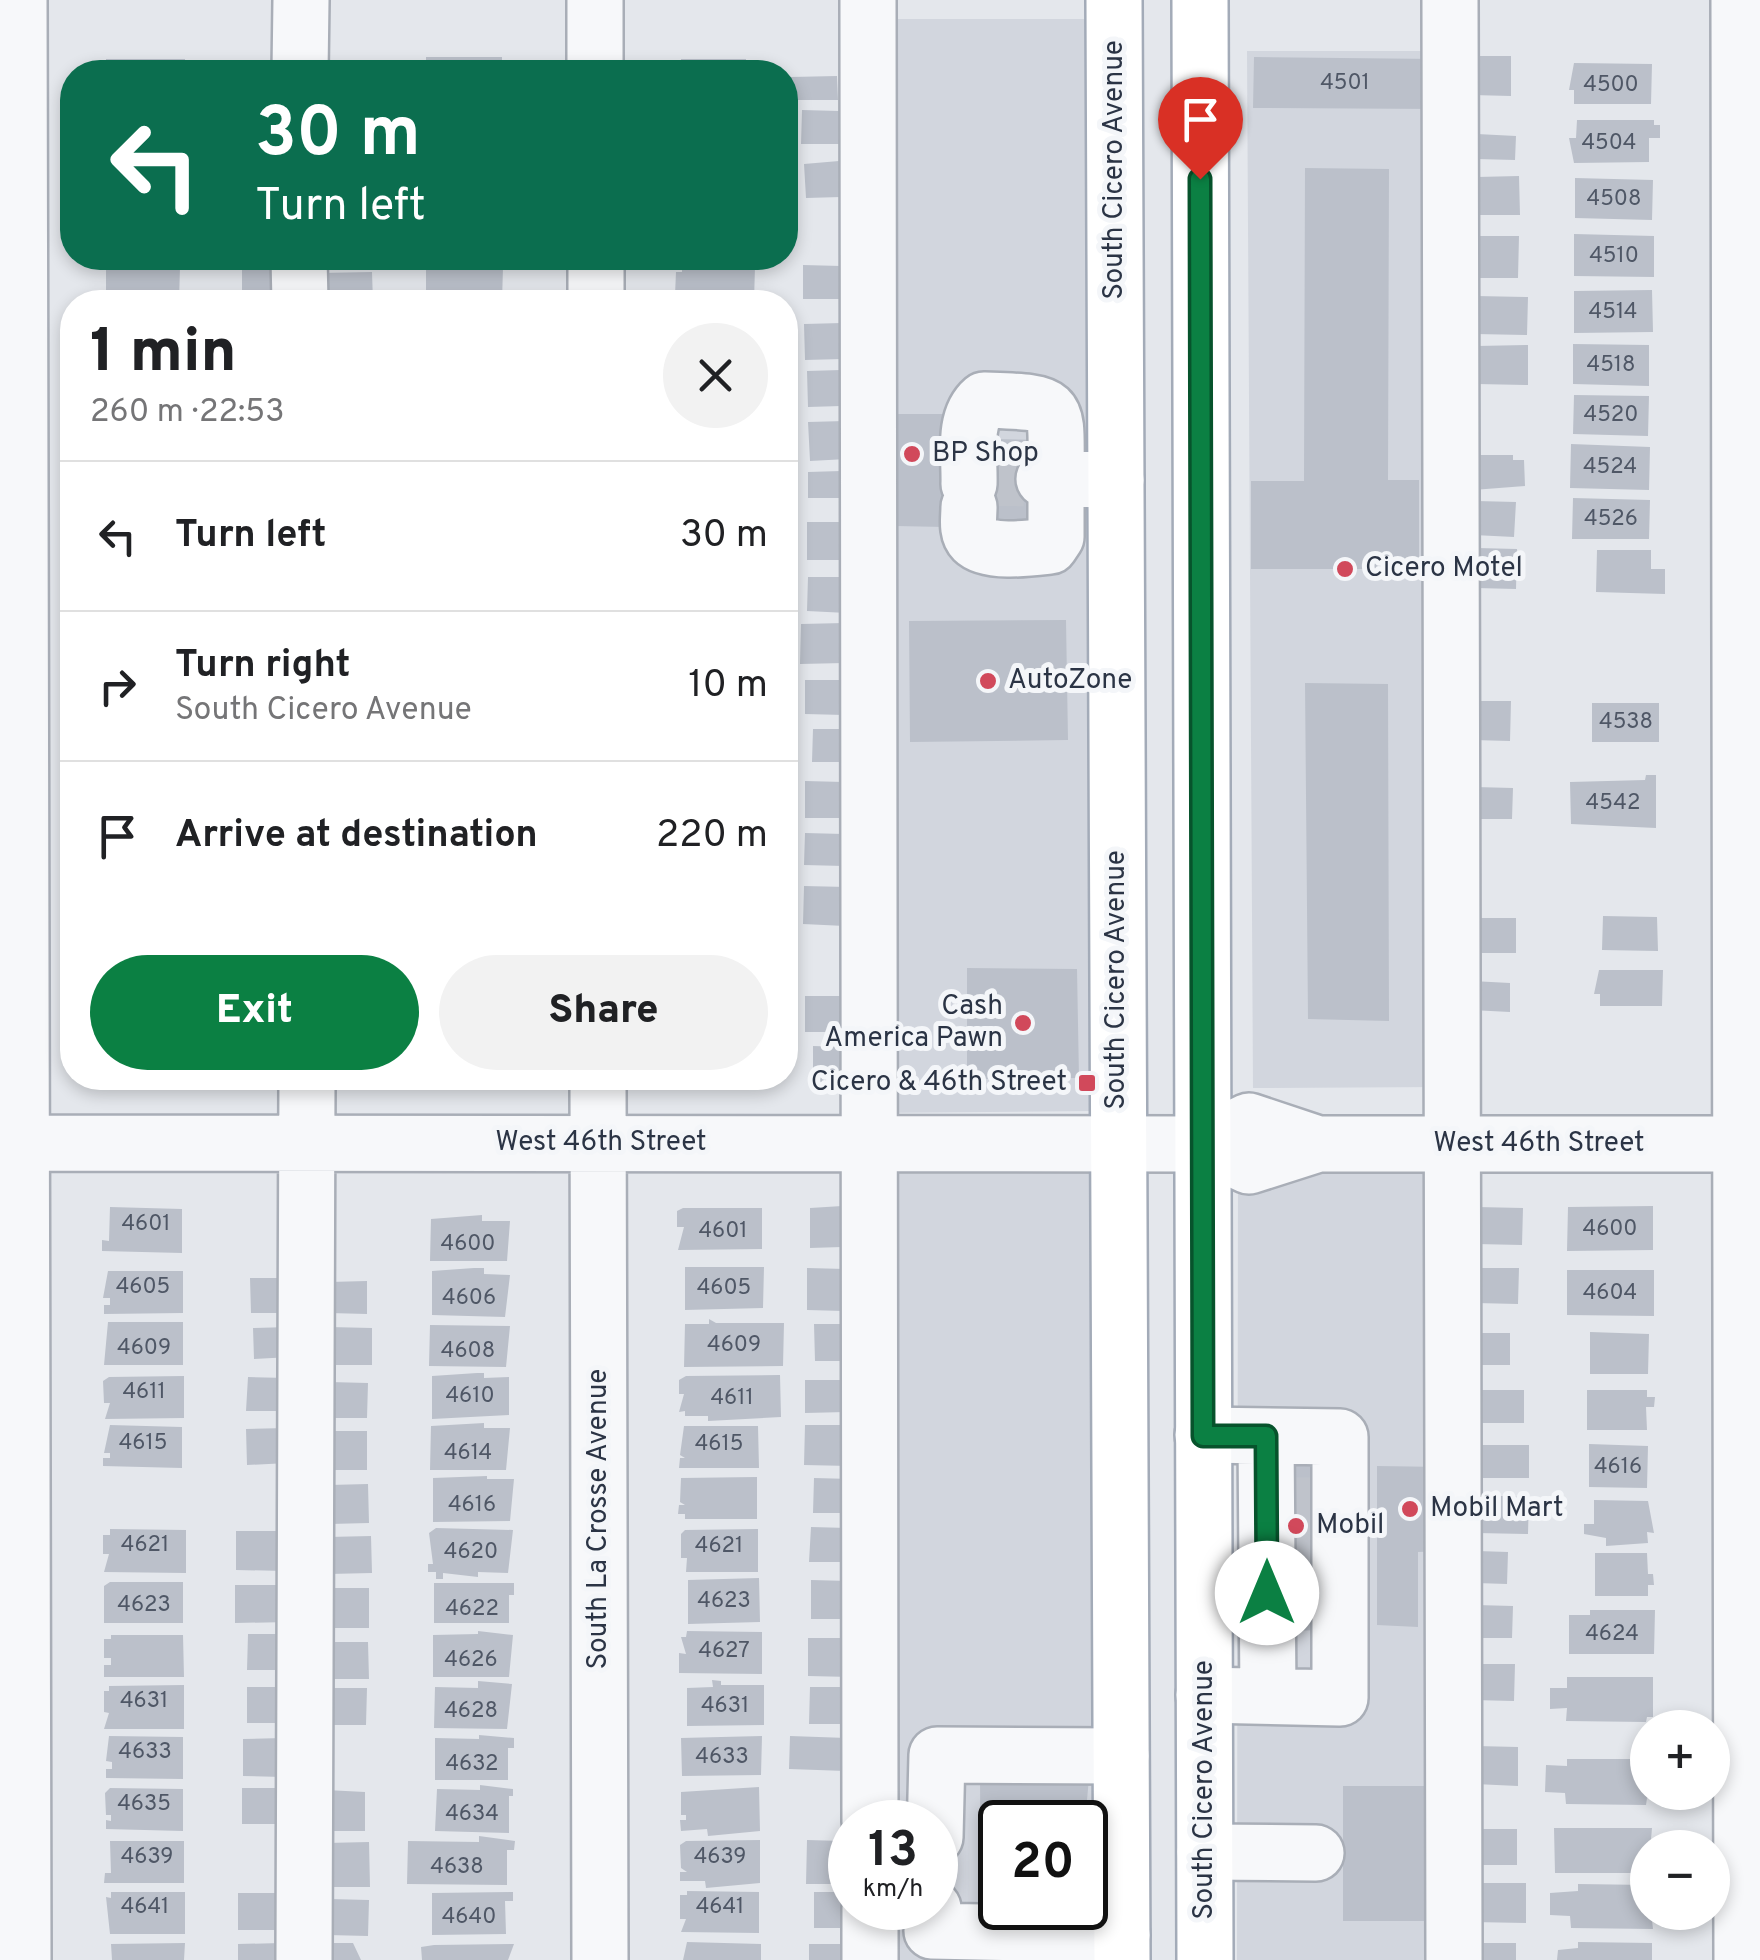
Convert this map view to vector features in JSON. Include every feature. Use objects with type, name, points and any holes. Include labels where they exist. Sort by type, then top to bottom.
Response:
[{"type":"main road","name":"South Cicero Avenue","points":[[1114,0],[1122,1948]]},
{"type":"main road","name":"South Cicero Avenue","points":[[1200,0],[1205,1960]]},
{"type":"street","points":[[20,0],[11,1142],[23,1960]]},
{"type":"street","points":[[300,60],[301,0]]},
{"type":"street","points":[[595,0],[595,60]]},
{"type":"street","points":[[868,0],[870,1800]]},
{"type":"street","points":[[1450,0],[1454,1960]]},
{"type":"street","points":[[1738,0],[1750,1144],[1742,1960]]},
{"type":"street","points":[[1013,482],[1116,480]]},
{"type":"street","points":[[304,1960],[307,1090]]},
{"type":"street","name":"South La Crosse Avenue","points":[[598,1090],[600,1960]]},
{"type":"street","name":"West 46th Street","points":[[11,1142],[1202,1144],[1250,1120],[1318,1144],[1750,1144]]},
{"type":"street","points":[[1203,1436],[1340,1436],[1300,1549],[1268,1696]]},
{"type":"street","points":[[1204,1695],[1340,1698],[1266,1436]]},
{"type":"street","points":[[936,1800],[937,1755],[1121,1756]]},
{"type":"street","points":[[1205,1852],[1316,1853]]},
{"type":"street","points":[[870,1930],[870,1960]]},
{"type":"street","points":[[932,1930],[1122,1948]]},
{"type":"shaded area","points":[[869,19],[1097,19],[1094,1111],[869,1113]]},
{"type":"shaded area","name":"Cicero Motel","points":[[1247,51],[1440,51],[1441,1087],[1253,1088]]},
{"type":"shaded area","points":[[1095,1166],[1097,1800],[978,1800],[978,1930],[1098,1930],[1098,1960],[870,1960],[870,1930],[958,1930],[958,1800],[870,1800],[869,1167]]},
{"type":"shaded area","points":[[1238,1171],[1452,1171],[1454,1960],[1237,1960]]},
{"type":"building","points":[[1473,56],[1511,56],[1511,96],[1472,95]]},
{"type":"building","points":[[426,57],[502,57],[502,60]]},
{"type":"building","points":[[1254,57],[1437,59],[1437,109],[1253,108]]},
{"type":"building","points":[[106,59],[185,59],[185,60]]},
{"type":"building","points":[[681,59],[746,59],[746,60]]},
{"type":"building","points":[[1574,63],[1652,64],[1651,104],[1574,104],[1574,90],[1569,90]]},
{"type":"building","points":[[837,76],[838,100],[798,100],[798,77]]},
{"type":"building","points":[[802,110],[839,111],[839,144],[801,144]]},
{"type":"building","points":[[1577,120],[1654,120],[1654,125],[1660,125],[1660,138],[1649,138],[1649,162],[1574,163],[1569,138],[1576,138]]},
{"type":"building","points":[[1477,134],[1516,136],[1515,160],[1476,159]]},
{"type":"building","points":[[839,161],[841,197],[806,198],[804,164]]},
{"type":"building","points":[[1305,168],[1389,169],[1388,480],[1419,480],[1419,569],[1251,569],[1251,481],[1304,481]]},
{"type":"building","points":[[1519,176],[1520,215],[1477,215],[1477,177]]},
{"type":"building","points":[[1575,178],[1653,180],[1652,220],[1575,218]]},
{"type":"building","points":[[1574,234],[1654,236],[1654,277],[1574,276]]},
{"type":"building","points":[[1478,236],[1519,236],[1518,278],[1477,278]]},
{"type":"building","points":[[803,265],[841,266],[841,299],[803,299]]},
{"type":"building","points":[[106,270],[180,270],[179,290],[106,290]]},
{"type":"building","points":[[242,270],[278,270],[278,290],[242,290]]},
{"type":"building","points":[[426,270],[503,270],[502,290],[426,290]]},
{"type":"building","points":[[755,270],[754,290],[675,290],[676,272]]},
{"type":"building","points":[[372,272],[373,290],[320,290],[320,273]]},
{"type":"building","points":[[1652,290],[1653,332],[1574,333],[1574,291]]},
{"type":"building","points":[[1476,296],[1528,297],[1527,335],[1475,334]]},
{"type":"building","points":[[842,323],[843,359],[805,360],[804,324]]},
{"type":"building","points":[[1573,344],[1649,345],[1649,386],[1573,384]]},
{"type":"building","points":[[1528,345],[1528,385],[1477,384],[1477,346]]},
{"type":"building","points":[[841,370],[841,406],[808,407],[807,371]]},
{"type":"building","points":[[1574,395],[1649,396],[1648,436],[1573,434]]},
{"type":"building","points":[[896,414],[950,414],[990,439],[1044,440],[1045,529],[896,526]]},
{"type":"building","points":[[845,421],[847,459],[810,461],[808,422]]},
{"type":"building","points":[[1571,444],[1650,447],[1649,490],[1570,488]]},
{"type":"building","points":[[1473,455],[1513,455],[1513,460],[1524,460],[1525,486],[1473,490]]},
{"type":"building","points":[[841,471],[842,498],[808,498],[808,472]]},
{"type":"building","points":[[1573,498],[1650,500],[1649,539],[1572,539]]},
{"type":"building","points":[[1476,501],[1516,502],[1514,537],[1474,535]]},
{"type":"building","points":[[807,522],[845,522],[846,560],[807,560]]},
{"type":"building","points":[[1477,548],[1517,549],[1516,589],[1476,588]]},
{"type":"building","points":[[1597,550],[1651,550],[1651,569],[1665,569],[1665,594],[1596,592]]},
{"type":"building","points":[[808,577],[846,577],[847,613],[807,611]]},
{"type":"building","name":"AutoZone","points":[[1066,620],[1068,740],[910,742],[909,621]]},
{"type":"building","points":[[844,623],[844,663],[800,664],[801,624]]},
{"type":"building","points":[[805,680],[844,680],[844,715],[805,714]]},
{"type":"building","points":[[1305,683],[1388,684],[1389,1021],[1308,1019]]},
{"type":"building","points":[[1473,701],[1511,701],[1510,741],[1473,740]]},
{"type":"building","points":[[1592,703],[1659,703],[1659,742],[1592,742]]},
{"type":"building","points":[[813,729],[849,729],[848,762],[812,762]]},
{"type":"building","points":[[1646,775],[1656,775],[1656,828],[1571,824],[1570,782],[1645,780]]},
{"type":"building","points":[[805,781],[844,782],[843,818],[805,818]]},
{"type":"building","points":[[1475,787],[1513,788],[1512,819],[1475,819]]},
{"type":"building","points":[[805,833],[844,834],[844,866],[804,865]]},
{"type":"building","points":[[804,886],[847,887],[845,926],[803,924]]},
{"type":"building","points":[[1603,916],[1657,917],[1658,951],[1602,950]]},
{"type":"building","points":[[1475,918],[1516,918],[1516,953],[1476,953]]},
{"type":"building","name":"Cash America Pawn","points":[[967,968],[1077,969],[1079,1078],[967,1079]]},
{"type":"building","points":[[1599,970],[1663,970],[1662,1006],[1600,1006],[1600,994],[1594,994]]},
{"type":"building","points":[[1472,981],[1510,983],[1510,1012],[1471,1010]]},
{"type":"building","points":[[805,996],[845,996],[845,1032],[805,1032]]},
{"type":"building","points":[[813,1046],[844,1047],[845,1083],[813,1082]]},
{"type":"building","points":[[842,1206],[842,1247],[810,1248],[810,1208]]},
{"type":"building","points":[[1653,1206],[1653,1250],[1567,1251],[1568,1207]]},
{"type":"building","points":[[110,1207],[182,1209],[182,1253],[102,1251],[102,1240],[109,1241]]},
{"type":"building","points":[[1477,1207],[1523,1208],[1522,1245],[1476,1244]]},
{"type":"building","points":[[762,1208],[762,1249],[678,1250],[684,1227],[677,1227],[677,1211]]},
{"type":"building","points":[[482,1215],[482,1221],[510,1221],[507,1261],[430,1261],[431,1219]]},
{"type":"building","points":[[685,1267],[764,1267],[763,1308],[685,1310]]},
{"type":"building","points":[[484,1268],[484,1274],[510,1275],[505,1317],[432,1315],[432,1271]]},
{"type":"building","points":[[807,1268],[845,1269],[844,1311],[807,1310]]},
{"type":"building","points":[[1476,1268],[1519,1268],[1518,1304],[1476,1303]]},
{"type":"building","points":[[1567,1270],[1654,1270],[1654,1316],[1567,1315]]},
{"type":"building","points":[[108,1271],[183,1271],[183,1313],[104,1314],[104,1305],[110,1305],[110,1298],[103,1298]]},
{"type":"building","points":[[250,1278],[289,1278],[289,1313],[251,1313]]},
{"type":"building","points":[[367,1281],[367,1314],[329,1313],[329,1282]]},
{"type":"building","points":[[709,1319],[716,1323],[784,1323],[783,1366],[684,1367],[685,1324],[709,1324]]},
{"type":"building","points":[[108,1322],[183,1322],[183,1365],[104,1365]]},
{"type":"building","points":[[814,1324],[850,1324],[851,1361],[815,1361]]},
{"type":"building","points":[[430,1325],[510,1326],[506,1367],[429,1366]]},
{"type":"building","points":[[290,1327],[291,1357],[254,1359],[253,1328]]},
{"type":"building","points":[[329,1327],[372,1328],[372,1365],[328,1365]]},
{"type":"building","points":[[1590,1332],[1649,1334],[1648,1374],[1590,1374]]},
{"type":"building","points":[[1473,1333],[1510,1333],[1510,1365],[1474,1365]]},
{"type":"building","points":[[484,1373],[484,1378],[509,1377],[509,1415],[432,1419],[432,1376]]},
{"type":"building","points":[[780,1375],[781,1417],[708,1421],[708,1416],[685,1416],[685,1411],[679,1412],[684,1394],[679,1394],[679,1380],[686,1376]]},
{"type":"building","points":[[184,1376],[184,1418],[105,1419],[110,1403],[104,1403],[103,1381],[109,1377]]},
{"type":"building","points":[[248,1377],[287,1378],[286,1411],[246,1411]]},
{"type":"building","points":[[805,1380],[846,1380],[846,1412],[805,1413]]},
{"type":"building","points":[[329,1382],[368,1383],[367,1418],[329,1418]]},
{"type":"building","points":[[1476,1390],[1524,1390],[1524,1423],[1477,1423]]},
{"type":"building","points":[[1587,1390],[1647,1390],[1647,1397],[1655,1397],[1654,1407],[1646,1407],[1647,1430],[1587,1430]]},
{"type":"building","points":[[484,1423],[484,1428],[510,1428],[506,1470],[430,1470],[431,1426]]},
{"type":"building","points":[[110,1425],[182,1427],[182,1468],[103,1466],[103,1458],[110,1458],[110,1453],[104,1453]]},
{"type":"building","points":[[805,1425],[850,1425],[850,1466],[804,1465]]},
{"type":"building","points":[[684,1426],[758,1426],[759,1468],[679,1468],[680,1458],[685,1458],[680,1455]]},
{"type":"building","points":[[287,1428],[288,1463],[247,1465],[246,1429]]},
{"type":"building","points":[[330,1431],[367,1431],[367,1470],[329,1470]]},
{"type":"building","points":[[1589,1444],[1648,1446],[1647,1488],[1589,1487]]},
{"type":"building","points":[[1476,1445],[1529,1445],[1529,1478],[1477,1478]]},
{"type":"building","name":"Mobil","points":[[1315,1462],[1316,1630],[1278,1632],[1277,1463]]},
{"type":"building","name":"Mobil Mart","points":[[1377,1466],[1443,1467],[1444,1551],[1418,1552],[1418,1627],[1377,1625]]},
{"type":"building","points":[[757,1477],[757,1519],[685,1519],[685,1514],[678,1514],[679,1505],[685,1505],[680,1502],[681,1478]]},
{"type":"building","points":[[433,1478],[514,1479],[510,1521],[433,1522]]},
{"type":"building","points":[[814,1478],[852,1479],[852,1513],[813,1513]]},
{"type":"building","points":[[368,1484],[369,1523],[330,1524],[329,1485]]},
{"type":"building","points":[[1478,1495],[1529,1497],[1528,1534],[1477,1533]]},
{"type":"building","points":[[1594,1500],[1648,1501],[1654,1533],[1647,1532],[1648,1543],[1606,1546],[1606,1538],[1584,1534],[1584,1524],[1594,1524]]},
{"type":"building","points":[[811,1527],[848,1528],[848,1562],[809,1562]]},
{"type":"building","points":[[436,1528],[513,1530],[508,1573],[478,1572],[478,1577],[443,1573],[443,1579],[436,1579],[436,1572],[428,1572],[428,1564],[433,1564],[429,1533]]},
{"type":"building","points":[[110,1529],[186,1530],[186,1573],[104,1572],[109,1554],[103,1554],[103,1535],[110,1535]]},
{"type":"building","points":[[758,1529],[758,1572],[686,1572],[687,1558],[681,1558],[681,1534],[685,1530]]},
{"type":"building","points":[[236,1531],[286,1531],[286,1571],[236,1570]]},
{"type":"building","points":[[371,1536],[372,1573],[329,1574],[328,1537]]},
{"type":"building","points":[[1477,1551],[1508,1552],[1507,1584],[1476,1583]]},
{"type":"building","points":[[1595,1553],[1647,1553],[1648,1574],[1653,1574],[1654,1585],[1648,1585],[1648,1596],[1595,1596]]},
{"type":"building","points":[[759,1578],[760,1622],[688,1624],[688,1580]]},
{"type":"building","points":[[811,1580],[849,1581],[849,1619],[811,1619]]},
{"type":"building","points":[[110,1582],[183,1582],[183,1623],[104,1623],[104,1586]]},
{"type":"building","points":[[434,1583],[514,1583],[514,1595],[509,1595],[509,1623],[434,1623]]},
{"type":"building","points":[[235,1585],[289,1585],[289,1622],[235,1623]]},
{"type":"building","points":[[330,1588],[369,1588],[369,1628],[330,1628]]},
{"type":"building","points":[[1476,1605],[1513,1606],[1512,1638],[1476,1638]]},
{"type":"building","points":[[1590,1610],[1655,1610],[1654,1654],[1569,1654],[1569,1615],[1590,1615]]},
{"type":"building","points":[[478,1631],[513,1635],[509,1677],[433,1677],[433,1635]]},
{"type":"building","points":[[687,1631],[762,1632],[762,1674],[679,1673],[679,1653],[686,1654],[681,1637],[686,1637]]},
{"type":"building","points":[[248,1634],[288,1634],[288,1670],[247,1670]]},
{"type":"building","points":[[111,1635],[183,1635],[184,1677],[104,1677],[104,1665],[111,1665],[111,1658],[104,1658],[104,1639],[111,1639]]},
{"type":"building","points":[[808,1638],[851,1638],[851,1677],[808,1676]]},
{"type":"building","points":[[330,1642],[368,1642],[369,1679],[330,1679]]},
{"type":"building","points":[[1474,1664],[1515,1664],[1514,1701],[1473,1700]]},
{"type":"building","points":[[1567,1677],[1653,1677],[1653,1710],[1630,1710],[1630,1722],[1566,1721],[1567,1708],[1550,1709],[1550,1688],[1567,1688]]},
{"type":"building","points":[[712,1680],[721,1681],[721,1685],[764,1685],[764,1725],[687,1726],[687,1688],[713,1687]]},
{"type":"building","points":[[478,1681],[512,1684],[507,1729],[434,1728],[435,1687],[478,1688]]},
{"type":"building","points":[[184,1685],[184,1729],[104,1729],[109,1713],[104,1712],[104,1691],[109,1691],[109,1686]]},
{"type":"building","points":[[247,1687],[287,1687],[287,1723],[247,1723]]},
{"type":"building","points":[[810,1687],[850,1687],[850,1724],[809,1724]]},
{"type":"building","points":[[328,1688],[367,1688],[366,1725],[328,1725]]},
{"type":"building","points":[[479,1735],[514,1738],[514,1748],[508,1748],[508,1780],[435,1780],[435,1738],[479,1739]]},
{"type":"building","points":[[109,1736],[183,1737],[183,1779],[106,1778],[106,1769],[112,1769],[112,1762],[106,1761]]},
{"type":"building","points":[[762,1736],[761,1775],[682,1776],[681,1738]]},
{"type":"building","points":[[790,1736],[847,1738],[846,1771],[789,1769]]},
{"type":"building","points":[[283,1738],[283,1777],[243,1776],[243,1739]]},
{"type":"building","points":[[1476,1746],[1518,1747],[1518,1786],[1475,1784]]},
{"type":"building","points":[[1567,1759],[1630,1759],[1630,1805],[1566,1804],[1565,1793],[1545,1792],[1546,1765],[1567,1766]]},
{"type":"building","points":[[980,1778],[1089,1778],[1087,1800],[980,1800]]},
{"type":"building","points":[[480,1785],[513,1789],[513,1796],[509,1796],[509,1833],[435,1831],[437,1789],[480,1790]]},
{"type":"building","points":[[1343,1786],[1436,1786],[1437,1921],[1343,1921]]},
{"type":"building","points":[[759,1787],[760,1831],[708,1836],[707,1829],[681,1831],[680,1820],[686,1820],[686,1815],[681,1815],[681,1792]]},
{"type":"building","points":[[110,1788],[183,1789],[183,1831],[106,1829],[106,1820],[111,1821],[111,1815],[106,1815],[105,1793]]},
{"type":"building","points":[[242,1788],[282,1788],[282,1824],[242,1824]]},
{"type":"building","points":[[326,1790],[365,1792],[365,1831],[326,1831]]},
{"type":"building","points":[[1554,1828],[1652,1828],[1630,1830],[1630,1873],[1555,1873]]},
{"type":"building","points":[[1477,1829],[1517,1829],[1517,1865],[1478,1865]]},
{"type":"building","points":[[479,1836],[515,1841],[514,1850],[507,1850],[507,1885],[407,1884],[408,1841],[479,1842]]},
{"type":"building","points":[[760,1840],[760,1883],[706,1888],[705,1881],[680,1881],[680,1872],[687,1872],[681,1868],[680,1845],[686,1841]]},
{"type":"building","points":[[807,1840],[828,1841],[828,1884],[806,1884]]},
{"type":"building","points":[[110,1841],[184,1841],[184,1883],[104,1883],[105,1873],[111,1873]]},
{"type":"building","points":[[369,1842],[370,1887],[326,1887],[326,1843]]},
{"type":"building","points":[[1472,1883],[1526,1883],[1526,1923],[1472,1922]]},
{"type":"building","points":[[1578,1884],[1630,1885],[1630,1929],[1571,1928],[1570,1916],[1550,1915],[1550,1893],[1578,1891]]},
{"type":"building","points":[[687,1891],[759,1892],[759,1933],[681,1932],[686,1919],[680,1919],[680,1895],[687,1895]]},
{"type":"building","points":[[111,1892],[185,1892],[185,1934],[110,1934],[106,1897],[111,1898]]},
{"type":"building","points":[[513,1892],[513,1901],[505,1901],[506,1934],[432,1935],[432,1893]]},
{"type":"building","points":[[814,1892],[828,1892],[828,1928],[814,1928]]},
{"type":"building","points":[[238,1893],[283,1893],[283,1930],[238,1930]]},
{"type":"building","points":[[329,1899],[369,1900],[368,1936],[328,1935]]},
{"type":"building","points":[[687,1942],[761,1944],[761,1960],[683,1960]]},
{"type":"building","points":[[1578,1942],[1652,1943],[1652,1960],[1557,1960],[1558,1950],[1578,1948]]},
{"type":"building","points":[[185,1943],[184,1960],[112,1960],[111,1944]]},
{"type":"building","points":[[281,1943],[282,1960],[238,1960],[238,1944]]},
{"type":"building","points":[[328,1943],[353,1943],[361,1960],[328,1960]]},
{"type":"building","points":[[1477,1943],[1516,1943],[1516,1960],[1478,1960]]},
{"type":"building","points":[[514,1944],[508,1960],[422,1960],[421,1947]]},
{"type":"building","points":[[809,1944],[844,1944],[844,1960],[809,1960]]},
{"type":"tunnel","points":[[969,478],[1044,479]]},
{"type":"tunnel","points":[[1277,1505],[1315,1505]]},
{"type":"tunnel","points":[[1277,1548],[1316,1548]]},
{"type":"tunnel","points":[[1278,1593],[1316,1593]]},
{"type":"place","name":"BP Shop","points":[[912,454]]},
{"type":"place","name":"Cicero Motel","points":[[1345,569]]},
{"type":"place","name":"AutoZone","points":[[988,681]]},
{"type":"place","name":"Cash America Pawn","points":[[1023,1023]]},
{"type":"place","name":"Cicero & 46th Street","points":[[1087,1083]]},
{"type":"place","name":"Mobil Mart","points":[[1410,1509]]},
{"type":"place","name":"Mobil","points":[[1296,1526]]},
{"type":"route","points":[[1200,179],[1203,1436],[1266,1436],[1267,1593]]}]
